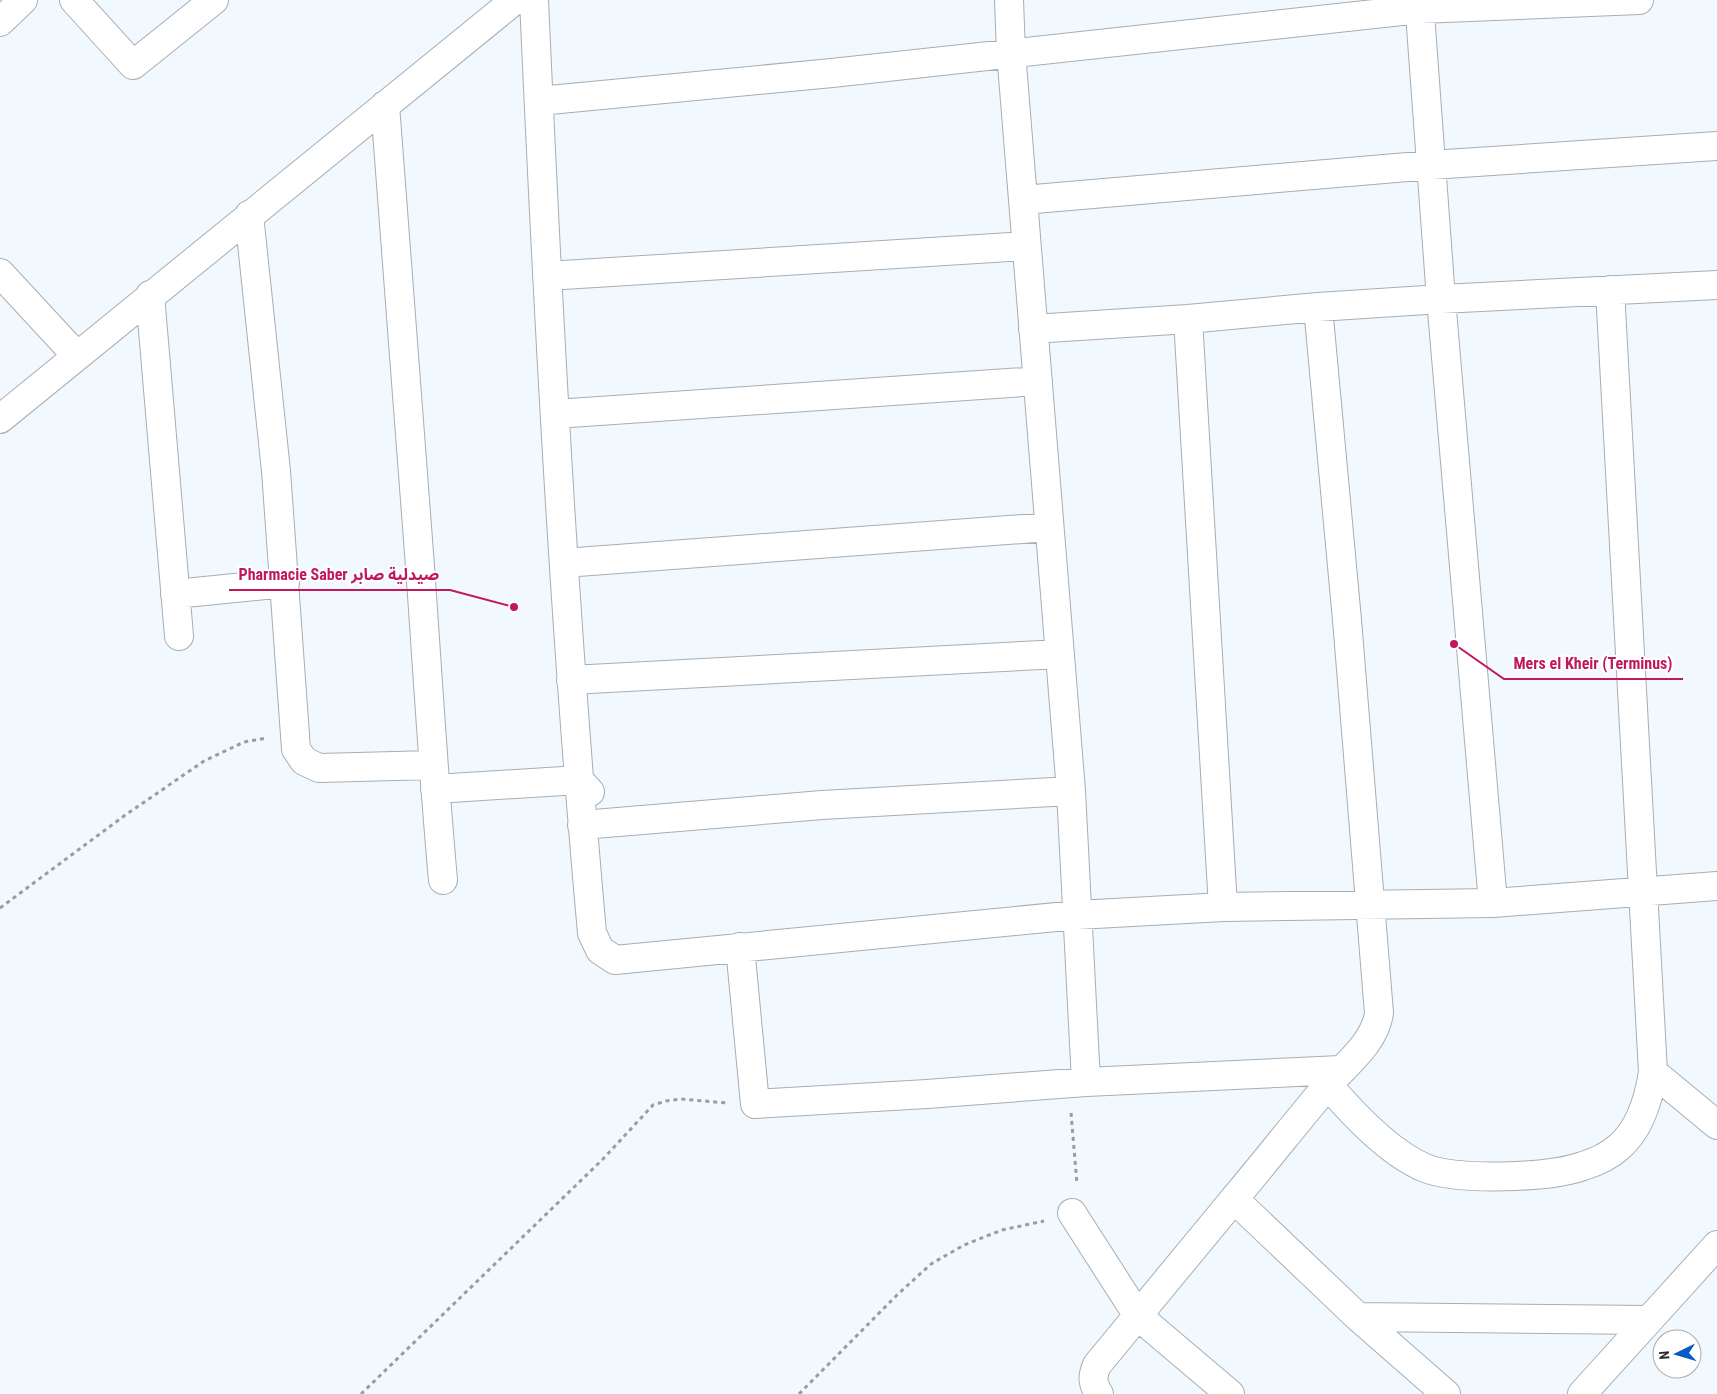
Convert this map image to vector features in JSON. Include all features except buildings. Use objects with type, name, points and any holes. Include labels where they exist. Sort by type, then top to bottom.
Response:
[{"type":"street","points":[[0,22],[23,0]]},
{"type":"street","points":[[74,0],[133,65],[214,0]]},
{"type":"street","points":[[0,419],[76,355],[514,0]]},
{"type":"street","points":[[534,0],[547,276],[571,680],[592,933],[600,950],[615,960],[1077,915],[1223,907],[1493,903],[1717,886]]},
{"type":"street","points":[[1009,0],[1011,52],[1026,246],[1071,791],[1077,915],[1077,1082]]},
{"type":"street","points":[[538,101],[832,73],[1420,4],[1639,0]]},
{"type":"street","points":[[1420,4],[1441,299],[1493,903]]},
{"type":"street","points":[[385,105],[443,880]]},
{"type":"street","points":[[1023,200],[1431,165],[1717,146]]},
{"type":"street","points":[[249,215],[276,471],[296,749],[304,761],[318,768],[434,777],[578,780],[618,822]]},
{"type":"street","points":[[547,276],[1026,246]]},
{"type":"street","points":[[0,273],[76,355]]},
{"type":"street","points":[[1033,329],[1441,299],[1717,285]]},
{"type":"street","points":[[1335,1077],[1356,1116],[1410,1160],[1427,1168],[1444,1172],[1504,1176],[1542,1174],[1581,1167],[1603,1158],[1620,1146],[1634,1129],[1650,1091],[1653,1072],[1610,290]]},
{"type":"street","points":[[150,295],[179,636]]},
{"type":"street","points":[[1099,1394],[1094,1386],[1092,1376],[1097,1364],[1374,1031],[1378,1022],[1379,1013],[1347,620],[1318,307]]},
{"type":"street","points":[[1188,319],[1223,907]]},
{"type":"street","points":[[555,414],[1038,381]]},
{"type":"street","points":[[564,563],[1049,527]]},
{"type":"street","points":[[175,594],[285,583]]},
{"type":"street","points":[[571,680],[1060,654]]},
{"type":"street","points":[[582,825],[822,805],[1071,791]]},
{"type":"street","points":[[740,947],[755,1104],[918,1095],[1077,1082],[1335,1077]]},
{"type":"street","points":[[1653,1072],[1717,1125]]},
{"type":"street","points":[[1234,1199],[1358,1317],[1446,1394]]},
{"type":"street","points":[[1072,1213],[1138,1316],[1230,1394]]},
{"type":"street","points":[[1582,1394],[1717,1245]]},
{"type":"street","points":[[1358,1317],[1650,1320]]},
{"type":"path","points":[[0,908],[124,816],[204,760],[244,742],[295,733]]},
{"type":"path","points":[[799,1394],[897,1295],[931,1264],[964,1245],[1002,1230],[1033,1222],[1060,1218],[1072,1213],[1079,1205],[1077,1082]]},
{"type":"path","points":[[361,1394],[603,1160],[653,1105],[681,1099],[716,1103],[755,1104]]},
{"type":"place","name":"Pharmacie Saber صيدلية صابر","points":[[514,607]]},
{"type":"place","name":"Mers el Kheir (Terminus)","points":[[1454,644]]}]
